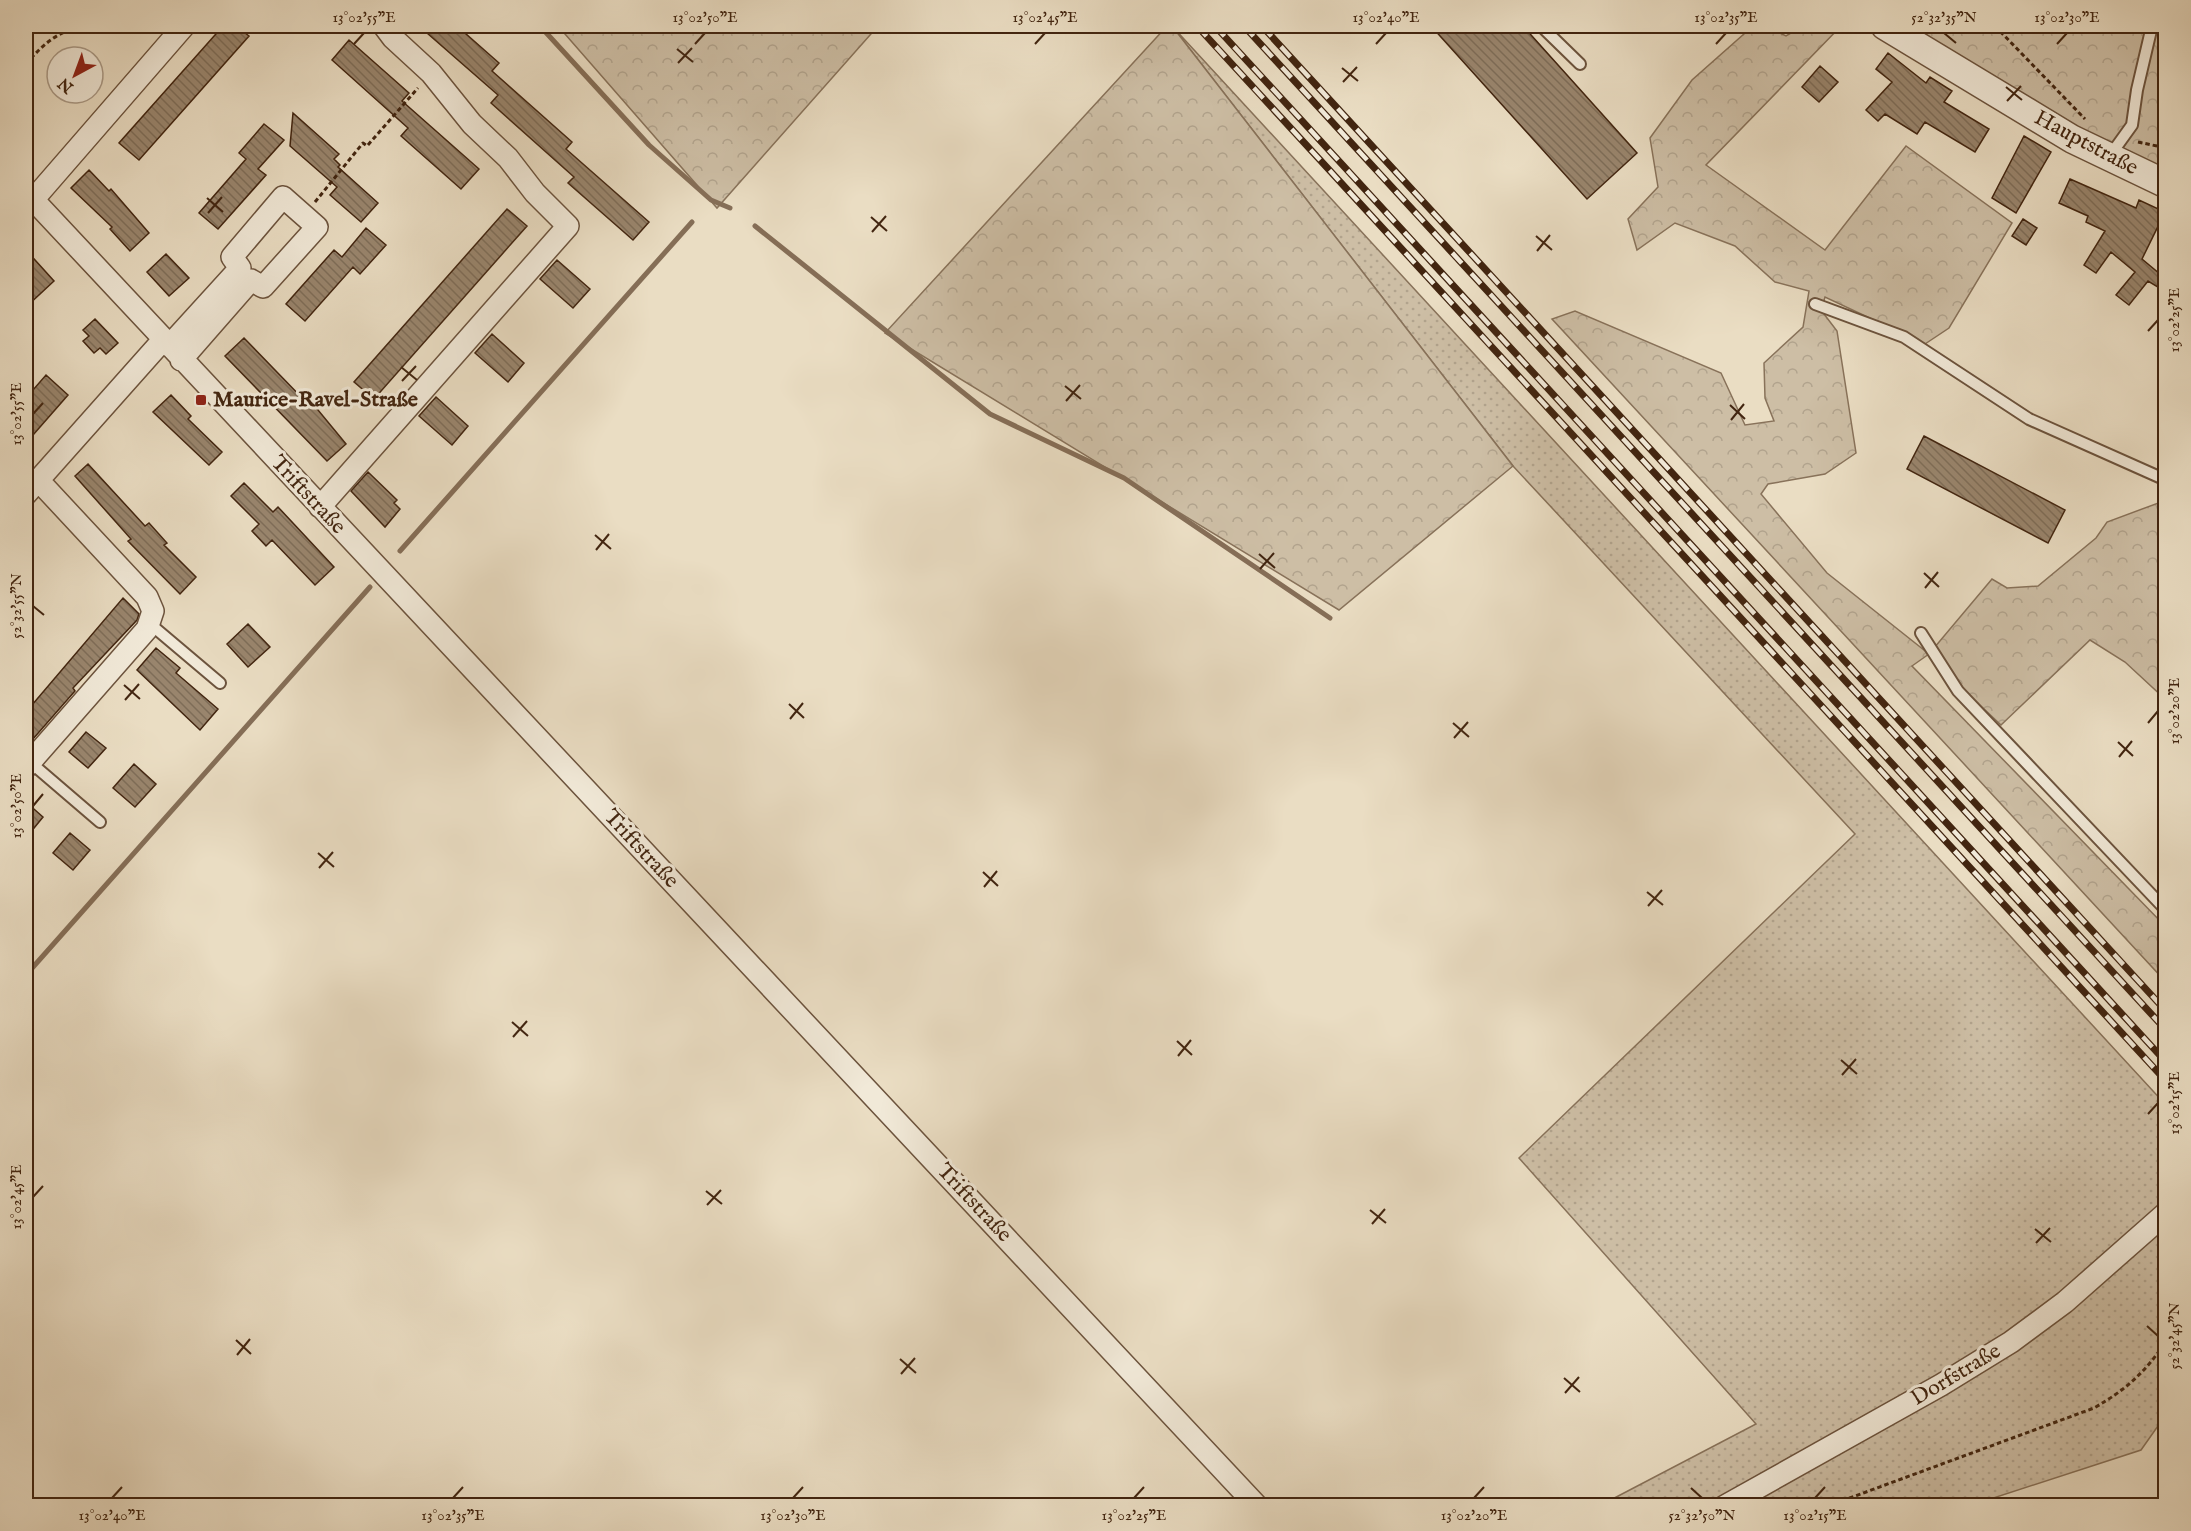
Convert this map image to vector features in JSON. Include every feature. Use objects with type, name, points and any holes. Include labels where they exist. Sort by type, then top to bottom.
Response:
[{"type":"street","points":[[28,200],[184,26]]},
{"type":"street","points":[[320,507],[568,226],[535,193],[508,158],[472,124],[431,73],[393,38],[384,26]]},
{"type":"street","name":"Hauptstraße","points":[[1885,26],[2062,133],[2115,149],[2166,184]]},
{"type":"street","points":[[283,197],[317,227],[263,287],[246,274],[232,257],[283,197]]},
{"type":"street","name":"Triftstraße","points":[[28,200],[171,348],[1257,1506]]},
{"type":"street","points":[[28,764],[147,629],[153,611],[147,597],[32,487],[246,274]]},
{"type":"street","name":"Dorfstraße","points":[[1725,1506],[1941,1385],[2011,1342],[2065,1302],[2166,1213]]},
{"type":"lane","points":[[1541,26],[1580,64]]},
{"type":"lane","points":[[2115,149],[2132,125],[2137,90],[2152,26]]},
{"type":"lane","points":[[1815,304],[1904,337],[2029,419],[2166,480]]},
{"type":"lane","points":[[149,623],[220,683]]},
{"type":"lane","points":[[1921,633],[1958,691],[2166,910]]},
{"type":"lane","points":[[28,764],[100,822]]},
{"type":"path","points":[[26,64],[45,42],[77,27],[91,26]]},
{"type":"path","points":[[1995,26],[2089,124]]},
{"type":"path","points":[[304,214],[363,143],[367,146],[431,73]]},
{"type":"path","points":[[2115,149],[2166,148]]},
{"type":"path","points":[[1828,1506],[2094,1408],[2120,1393],[2145,1372],[2166,1342]]},
{"type":"green space","points":[[558,26],[878,26],[717,208]]},
{"type":"green space","points":[[1167,26],[1172,26],[1513,466],[1339,610],[885,333]]},
{"type":"green space","points":[[1172,26],[2165,1104],[2165,1416],[2141,1450],[1972,1505],[1601,1505],[1756,1424],[1519,1158],[1855,834],[1513,466]]},
{"type":"green space","points":[[1753,26],[1765,26],[1786,36],[1803,26],[1841,26],[1706,165],[1825,250],[1906,146],[2012,223],[1949,328],[1925,344],[1825,297],[1821,310],[1837,331],[1856,453],[1825,474],[1768,484],[1761,494],[1827,573],[1929,654],[1912,666],[2165,926],[2165,981],[1552,319],[1575,311],[1721,373],[1745,425],[1774,421],[1765,398],[1764,363],[1803,327],[1809,291],[1775,282],[1735,246],[1675,223],[1637,250],[1628,219],[1658,187],[1650,138],[1692,80]]},
{"type":"green space","points":[[1901,26],[2165,26],[2165,175],[2117,153]]},
{"type":"green space","points":[[2161,502],[2165,504],[2165,699],[2125,662],[2090,640],[2001,725],[1933,661],[1929,654],[1992,579],[2007,588],[2038,586],[2096,538],[2107,522]]},
{"type":"building","points":[[223,26],[236,26],[249,36],[139,160],[119,143]]},
{"type":"building","points":[[419,26],[457,26],[499,63],[492,71],[572,142],[566,149],[649,222],[633,240],[568,183],[574,177],[491,103],[498,95]]},
{"type":"building","points":[[1431,26],[1523,26],[1637,153],[1587,199]]},
{"type":"building","points":[[349,40],[409,93],[402,101],[479,169],[461,189],[401,136],[408,128],[332,60]]},
{"type":"building","points":[[1888,53],[1926,83],[1930,77],[1952,91],[1944,102],[1989,129],[1975,152],[1925,122],[1917,134],[1885,114],[1878,121],[1866,110],[1892,82],[1876,69]]},
{"type":"building","points":[[1820,66],[1838,82],[1819,102],[1802,87]]},
{"type":"building","points":[[293,113],[339,154],[334,159],[340,165],[338,167],[378,203],[361,222],[330,195],[337,187],[290,146]]},
{"type":"building","points":[[264,124],[284,140],[258,169],[266,175],[218,229],[199,213],[246,159],[239,153]]},
{"type":"building","points":[[2024,136],[2051,152],[2016,213],[1992,198]]},
{"type":"building","points":[[89,170],[109,191],[111,189],[149,233],[130,251],[110,229],[112,227],[71,188]]},
{"type":"building","points":[[2070,179],[2136,208],[2139,200],[2165,212],[2142,259],[2166,279],[2166,292],[2148,281],[2129,305],[2116,295],[2135,272],[2111,252],[2096,273],[2084,265],[2105,231],[2086,222],[2088,216],[2059,203]]},
{"type":"building","points":[[507,209],[527,226],[374,399],[354,382]]},
{"type":"building","points":[[2023,219],[2037,228],[2026,245],[2012,236]]},
{"type":"building","points":[[366,228],[386,245],[360,274],[353,267],[305,321],[286,304],[334,250],[342,257]]},
{"type":"building","points":[[26,250],[54,281],[26,307]]},
{"type":"building","points":[[166,254],[189,278],[169,296],[147,272]]},
{"type":"building","points":[[557,260],[590,289],[573,308],[540,279]]},
{"type":"building","points":[[95,319],[118,343],[106,354],[100,348],[94,353],[83,341],[89,336],[83,330]]},
{"type":"building","points":[[492,334],[524,363],[508,382],[475,353]]},
{"type":"building","points":[[244,338],[306,402],[309,399],[346,444],[327,461],[225,356]]},
{"type":"building","points":[[46,375],[68,395],[26,443],[26,398]]},
{"type":"building","points":[[171,395],[191,416],[188,419],[222,452],[209,465],[153,412]]},
{"type":"building","points":[[436,397],[468,426],[452,445],[419,416]]},
{"type":"building","points":[[1924,436],[2065,510],[2048,543],[1907,469]]},
{"type":"building","points":[[88,464],[145,526],[149,523],[167,543],[164,545],[196,577],[180,594],[128,541],[131,539],[75,476]]},
{"type":"building","points":[[368,472],[397,500],[394,503],[400,509],[385,527],[351,491]]},
{"type":"building","points":[[244,483],[273,512],[278,507],[334,567],[315,585],[272,540],[266,546],[252,531],[259,524],[231,496]]},
{"type":"building","points":[[123,598],[139,614],[137,620],[73,688],[75,691],[33,739],[26,732],[26,712]]},
{"type":"building","points":[[248,624],[270,647],[248,667],[227,644]]},
{"type":"building","points":[[156,648],[180,668],[176,673],[218,709],[200,730],[137,670]]},
{"type":"building","points":[[86,732],[106,748],[88,768],[69,752]]},
{"type":"building","points":[[134,764],[156,784],[135,807],[113,788]]},
{"type":"building","points":[[26,802],[43,817],[26,838]]},
{"type":"building","points":[[70,833],[90,850],[73,870],[53,853]]},
{"type":"waterway","points":[[540,26],[649,145],[711,200],[730,208]]},
{"type":"waterway","points":[[400,551],[692,222]]},
{"type":"waterway","points":[[755,226],[990,414],[1124,478],[1330,618]]},
{"type":"waterway","points":[[26,975],[370,587]]},
{"type":"railway","points":[[1197,26],[2166,1081]]},
{"type":"railway","points":[[1215,26],[2166,1062]]},
{"type":"railway","points":[[1244,26],[2166,1030]]},
{"type":"railway","points":[[1262,26],[2166,1011]]},
{"type":"place","name":"Maurice-Ravel-Straße","points":[[201,400]]}]
